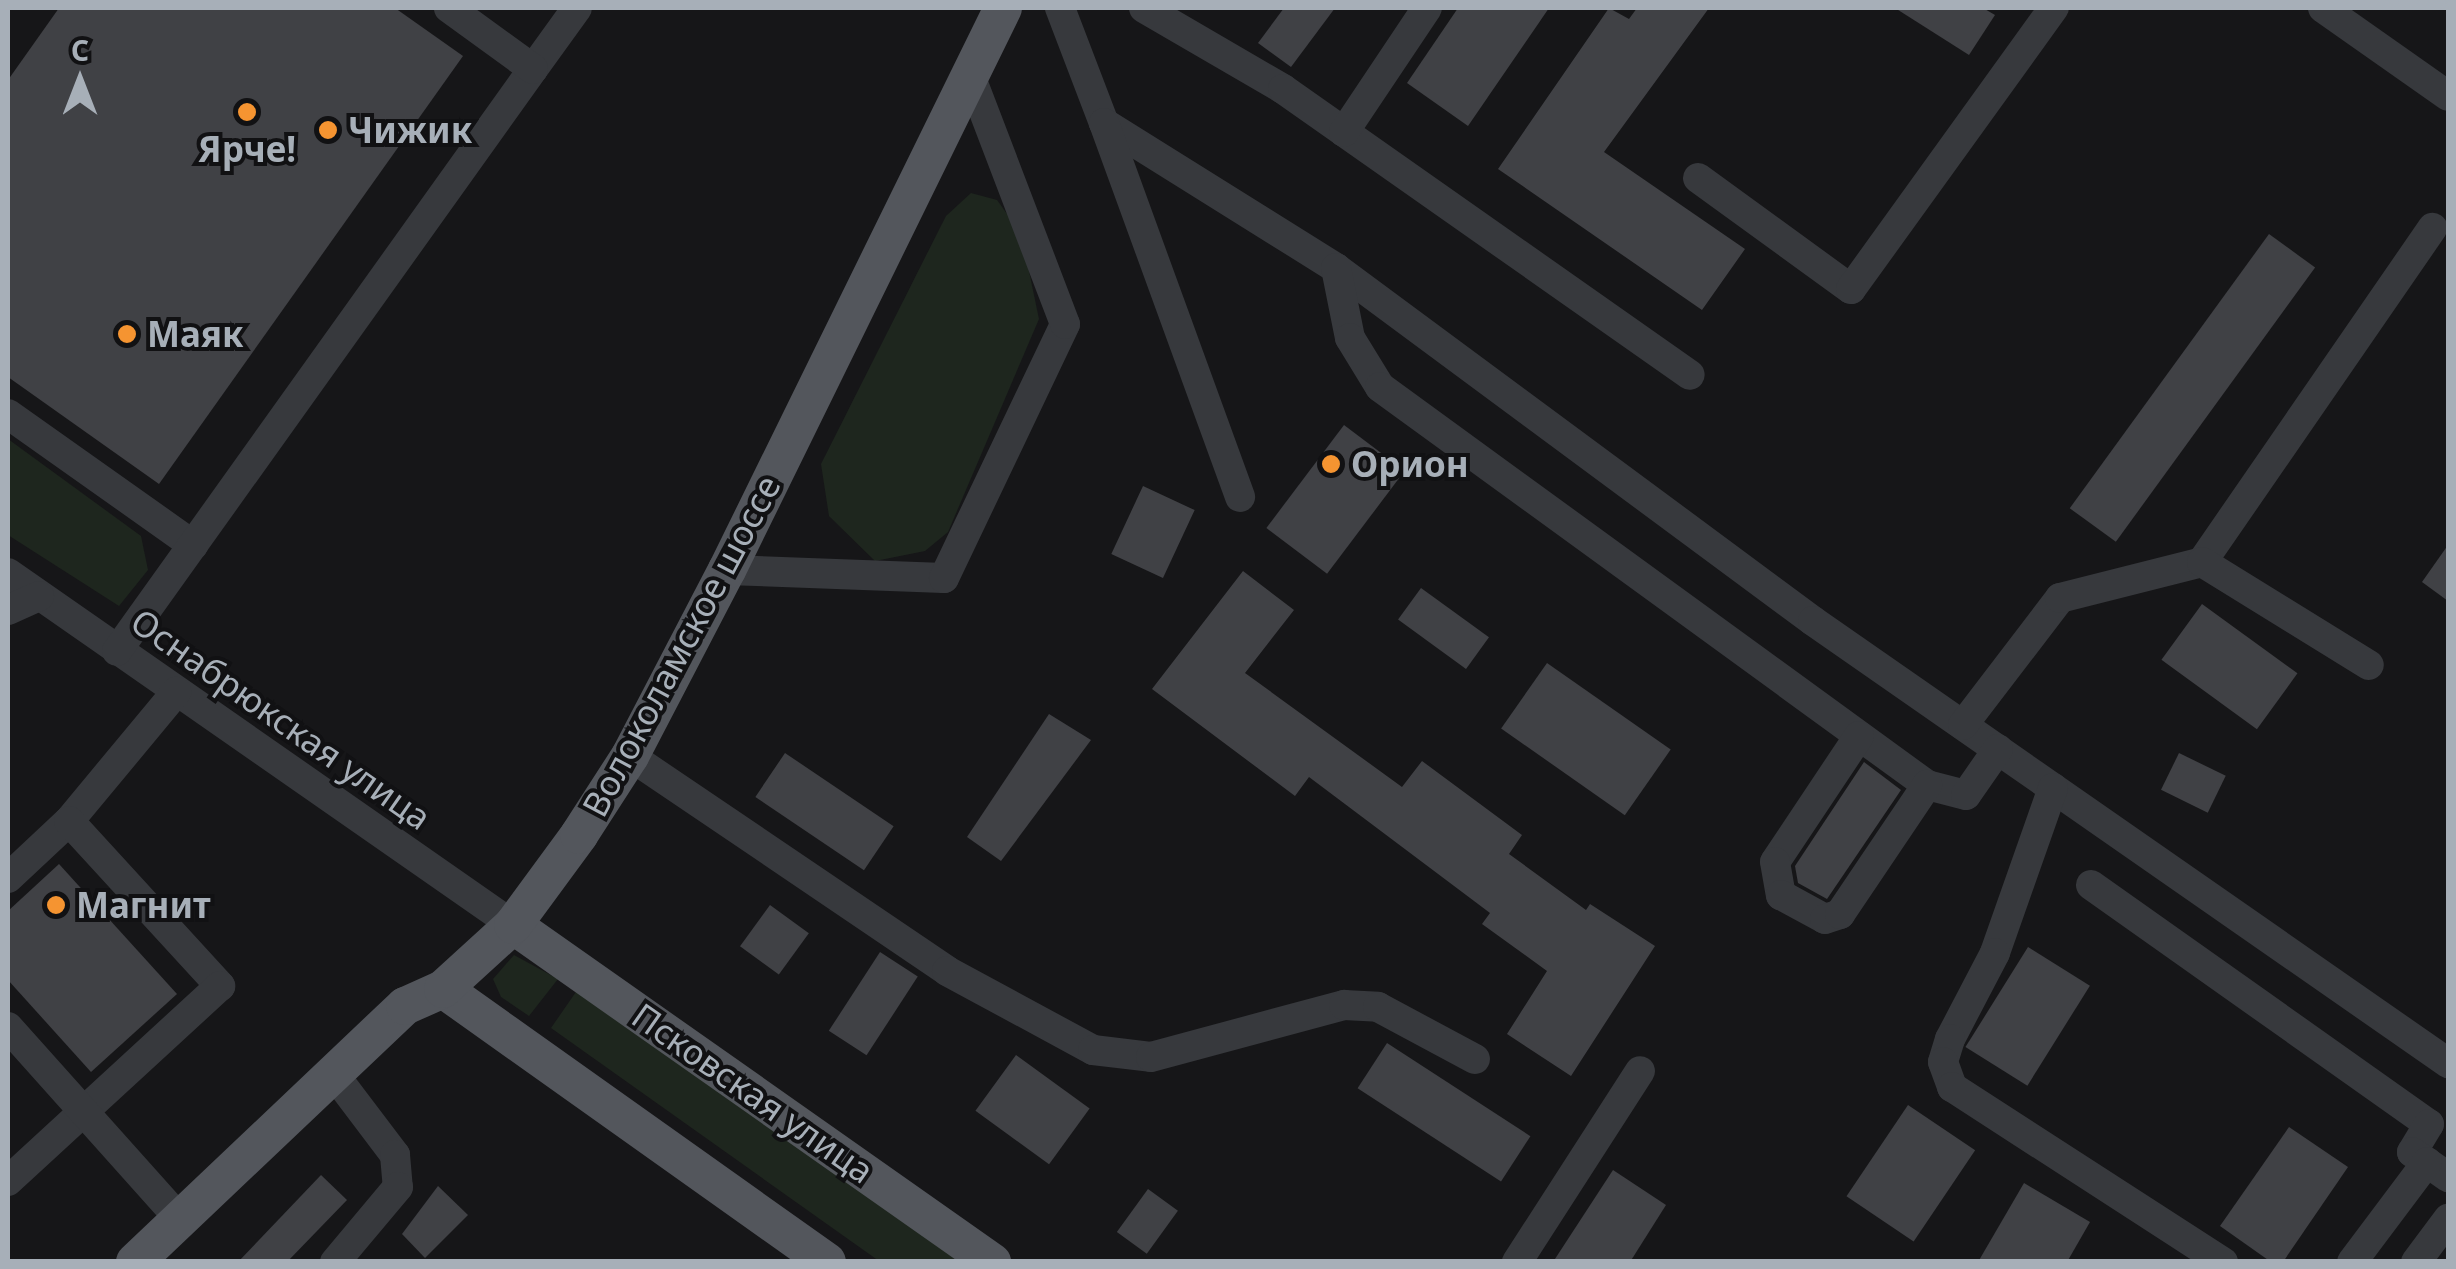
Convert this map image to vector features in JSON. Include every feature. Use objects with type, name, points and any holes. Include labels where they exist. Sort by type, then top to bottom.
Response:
[{"type":"main road","name":"Волоколамское шоссе","points":[[135,1262],[406,1006],[443,989],[513,924],[630,756],[727,570],[1003,8]]},
{"type":"main road","name":"Псковская улица","points":[[513,924],[992,1262]]},
{"type":"main road","points":[[443,989],[827,1262]]},
{"type":"street","points":[[449,8],[534,68]]},
{"type":"street","points":[[117,651],[577,8]]},
{"type":"street","points":[[1060,8],[1240,497]]},
{"type":"street","points":[[1144,8],[1344,132],[1690,374]]},
{"type":"street","points":[[1344,132],[1427,8]]},
{"type":"street","points":[[1698,178],[1851,289],[2054,8]]},
{"type":"street","points":[[2324,8],[2448,96]]},
{"type":"street","points":[[727,570],[944,578],[1065,324],[969,72]]},
{"type":"street","points":[[1104,123],[1336,268],[1964,725],[2448,1063]]},
{"type":"street","points":[[1964,725],[2060,598],[2202,562],[2432,228]]},
{"type":"street","points":[[1336,268],[1350,338],[1380,388],[1927,785],[1966,796],[1998,749]]},
{"type":"street","points":[[8,414],[193,544]]},
{"type":"street","points":[[2202,562],[2369,666]]},
{"type":"street","name":"Оснабрюкская улица","points":[[8,573],[513,924]]},
{"type":"street","points":[[8,610],[39,596]]},
{"type":"street","points":[[8,878],[69,821],[176,692]]},
{"type":"street","points":[[1859,736],[1775,862],[1781,895],[1826,919],[1840,914],[1927,785]]},
{"type":"street","points":[[630,756],[947,971],[1093,1050],[1151,1057],[1344,1006],[1378,1007],[1476,1059]]},
{"type":"street","points":[[2053,788],[1995,952],[1943,1062],[1952,1087],[2223,1262]]},
{"type":"street","points":[[8,1181],[220,986],[69,821]]},
{"type":"street","points":[[2091,885],[2428,1124],[2412,1152],[2438,1169],[2352,1262]]},
{"type":"street","points":[[8,1027],[179,1218]]},
{"type":"street","points":[[1517,1262],[1640,1071]]},
{"type":"street","points":[[332,1074],[395,1155],[398,1188],[335,1262]]},
{"type":"street","points":[[2416,1262],[2448,1219]]},
{"type":"shaded area","points":[[971,193],[997,200],[1021,233],[1039,319],[948,532],[925,551],[875,561],[829,516],[821,464],[946,216]]},
{"type":"shaded area","points":[[8,439],[141,536],[148,570],[119,606],[8,535]]},
{"type":"shaded area","points":[[514,955],[558,979],[529,1016],[501,997],[493,979]]},
{"type":"shaded area","points":[[578,989],[960,1261],[879,1261],[551,1028]]},
{"type":"building","points":[[59,8],[395,8],[463,56],[159,484],[8,377],[8,80]]},
{"type":"building","points":[[1284,8],[1335,8],[1291,67],[1258,43]]},
{"type":"building","points":[[1458,8],[1549,8],[1468,126],[1407,83]]},
{"type":"building","points":[[1609,8],[1629,19],[1637,8],[1709,8],[1604,152],[1745,249],[1702,310],[1498,169]]},
{"type":"building","points":[[1895,8],[1983,8],[1995,15],[1969,55]]},
{"type":"building","points":[[2269,234],[2315,268],[2116,542],[2070,508]]},
{"type":"building","points":[[1344,425],[1405,471],[1327,574],[1266,528]]},
{"type":"building","points":[[1143,486],[1195,510],[1163,578],[1111,554]]},
{"type":"building","points":[[2448,545],[2448,601],[2422,582]]},
{"type":"building","points":[[1243,571],[1294,610],[1245,673],[1402,787],[1422,761],[1522,835],[1509,854],[1586,910],[1590,904],[1655,946],[1571,1076],[1507,1034],[1547,971],[1482,924],[1490,913],[1309,777],[1295,796],[1152,689]]},
{"type":"building","points":[[1421,588],[1489,637],[1466,669],[1398,620]]},
{"type":"building","points":[[2202,604],[2297,673],[2257,729],[2161,660]]},
{"type":"building","points":[[1547,663],[1671,750],[1625,815],[1501,729]]},
{"type":"building","points":[[1049,714],[1091,740],[1001,861],[967,837]]},
{"type":"building","points":[[785,753],[894,826],[864,870],[755,797]]},
{"type":"building","points":[[2179,753],[2226,776],[2208,813],[2161,790]]},
{"type":"building","points":[[1864,762],[1901,790],[1827,899],[1798,883],[1795,866]]},
{"type":"building","points":[[59,864],[177,994],[91,1072],[8,980],[8,911]]},
{"type":"building","points":[[770,905],[809,933],[779,974],[740,946]]},
{"type":"building","points":[[2028,947],[2090,986],[2027,1086],[1965,1047]]},
{"type":"building","points":[[880,952],[918,977],[867,1055],[829,1031]]},
{"type":"building","points":[[1387,1043],[1530,1136],[1501,1181],[1358,1088]]},
{"type":"building","points":[[1016,1055],[1090,1108],[1049,1164],[975,1111]]},
{"type":"building","points":[[1908,1105],[1975,1150],[1914,1241],[1846,1196]]},
{"type":"building","points":[[2289,1127],[2348,1167],[2283,1262],[2271,1262],[2220,1226]]},
{"type":"building","points":[[1613,1170],[1666,1205],[1630,1262],[1553,1262]]},
{"type":"building","points":[[321,1175],[347,1200],[287,1262],[238,1262]]},
{"type":"building","points":[[2024,1183],[2090,1222],[2067,1262],[1978,1262]]},
{"type":"building","points":[[438,1186],[468,1215],[425,1258],[402,1234]]},
{"type":"building","points":[[1148,1189],[1178,1211],[1147,1254],[1117,1232]]},
{"type":"place","name":"Ярче!","points":[[247,112]]},
{"type":"place","name":"Чижик","points":[[328,130]]},
{"type":"place","name":"Маяк","points":[[127,334]]},
{"type":"place","name":"Орион","points":[[1331,464]]},
{"type":"place","name":"Магнит","points":[[56,905]]}]
